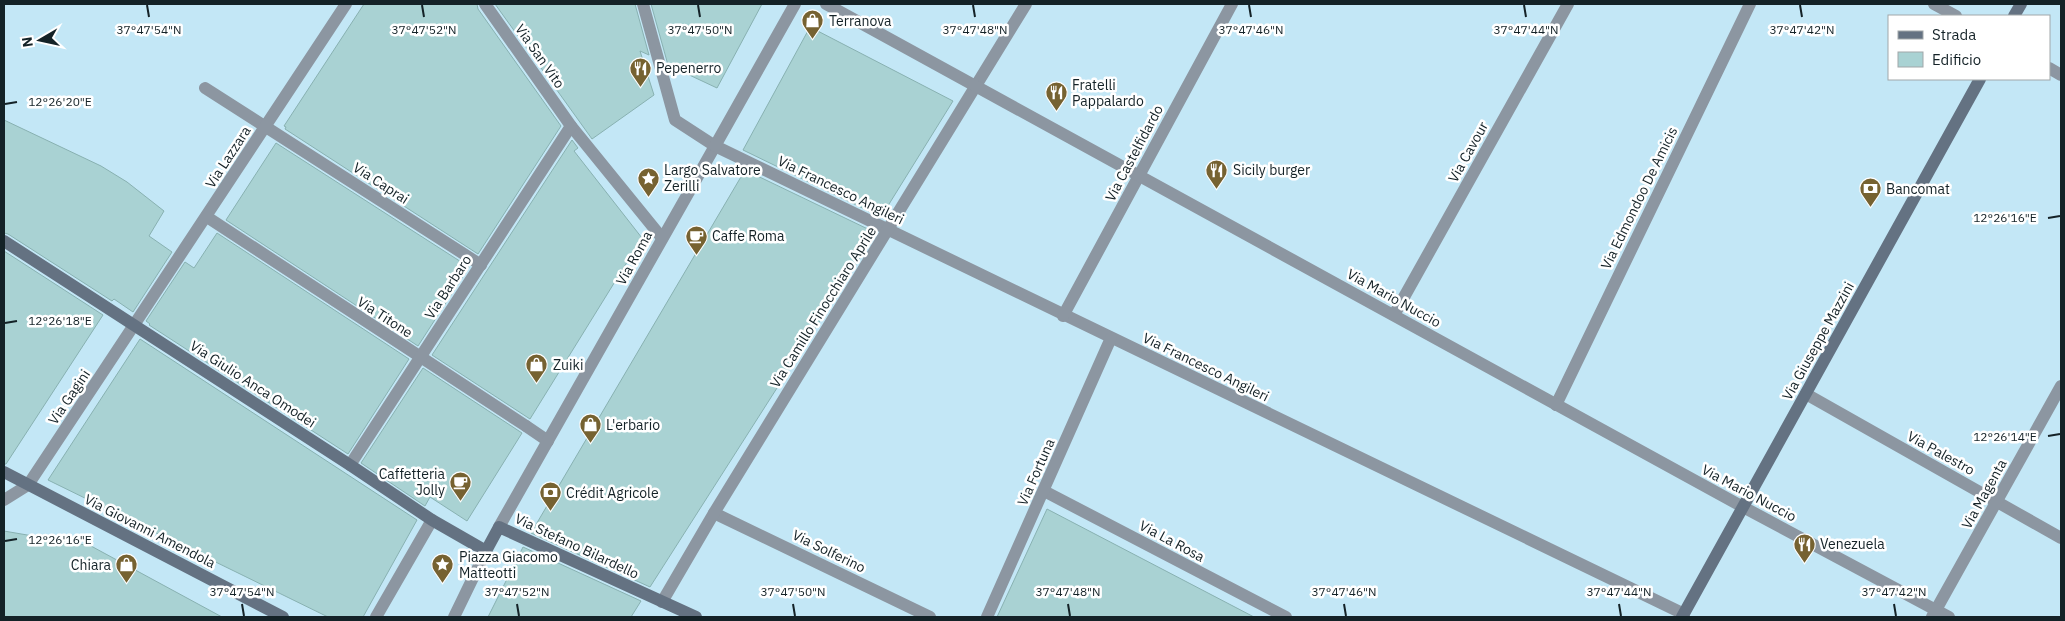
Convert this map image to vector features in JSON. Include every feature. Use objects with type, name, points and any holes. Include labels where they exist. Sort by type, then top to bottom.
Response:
[{"type":"main road","points":[[2015,15],[2021,4]]},
{"type":"main road","name":"Via Giuseppe Mazzini","points":[[1683,616],[1979,80]]},
{"type":"main road","name":"Via Giulio Anca Omodei","points":[[4,241],[432,520],[486,552]]},
{"type":"main road","name":"Via Giovanni Amendola","points":[[4,472],[283,617]]},
{"type":"main road","points":[[486,552],[499,527]]},
{"type":"main road","name":"Via Stefano Bilardello","points":[[499,527],[696,617]]},
{"type":"street","name":"Via Lazzara","points":[[134,326],[346,4]]},
{"type":"street","name":"Via San Vito","points":[[485,4],[572,126],[662,238]]},
{"type":"street","name":"Via Francesco Angileri","points":[[643,4],[675,120],[715,146],[1683,616]]},
{"type":"street","name":"Via Roma","points":[[499,527],[795,4]]},
{"type":"street","name":"Via Mario Nuccio","points":[[826,4],[1556,404],[1934,614],[1949,617]]},
{"type":"street","name":"Via Camillo Finocchiaro Aprile","points":[[662,602],[714,513],[1026,4]]},
{"type":"street","name":"Via Castelfidardo","points":[[1063,316],[1232,4]]},
{"type":"street","name":"Via Cavour","points":[[1394,315],[1568,4]]},
{"type":"street","name":"Via Edmondoo De Amicis","points":[[1556,404],[1750,4]]},
{"type":"street","points":[[1934,4],[1954,15]]},
{"type":"street","name":"Via Caprai","points":[[205,88],[481,265]]},
{"type":"street","name":"Via Barbaro","points":[[350,465],[572,126]]},
{"type":"street","name":"Via Titone","points":[[206,217],[548,441]]},
{"type":"street","name":"Via Gagini","points":[[28,485],[134,326]]},
{"type":"street","name":"Via Fortuna","points":[[987,617],[1111,338]]},
{"type":"street","name":"Via Magenta","points":[[1934,614],[2061,386]]},
{"type":"street","name":"Via Palestro","points":[[1806,394],[2061,538]]},
{"type":"street","points":[[4,500],[28,485]]},
{"type":"street","name":"Via La Rosa","points":[[1044,491],[1286,617]]},
{"type":"street","name":"Via Solferino","points":[[714,513],[930,617]]},
{"type":"street","points":[[376,617],[432,520]]},
{"type":"street","points":[[454,617],[486,552]]},
{"type":"building","points":[[364,4],[477,4],[478,9],[561,126],[478,254],[285,129],[286,127],[284,126]]},
{"type":"building","points":[[495,4],[635,4],[649,55],[640,51],[654,95],[592,139]]},
{"type":"building","points":[[651,4],[762,4],[717,88],[668,65]]},
{"type":"building","points":[[810,27],[953,101],[881,217],[743,150]]},
{"type":"building","points":[[4,120],[101,166],[127,182],[164,211],[149,236],[172,252],[133,312],[114,299],[112,301],[4,233]]},
{"type":"building","points":[[572,140],[578,148],[574,151],[642,238],[530,419],[432,355]]},
{"type":"building","points":[[276,143],[469,267],[418,346],[226,220]]},
{"type":"building","points":[[745,170],[872,231],[870,234],[874,236],[650,587],[531,533]]},
{"type":"building","points":[[217,233],[409,359],[348,454],[149,325],[146,321],[185,262],[194,268]]},
{"type":"building","points":[[4,251],[103,315],[6,464],[4,464]]},
{"type":"building","points":[[140,339],[417,520],[363,617],[328,617],[48,480]]},
{"type":"building","points":[[423,368],[522,433],[467,521],[430,497],[425,506],[361,463]]},
{"type":"building","points":[[1047,509],[1254,617],[997,617]]},
{"type":"building","points":[[4,531],[91,546],[222,617],[4,617]]},
{"type":"building","points":[[523,547],[641,601],[631,617],[488,617]]},
{"type":"place","name":"Terranova","points":[[813,40]]},
{"type":"place","name":"Pepenerro","points":[[640,87]]},
{"type":"place","name":"Fratelli Pappalardo","points":[[1056,112]]},
{"type":"place","name":"Sicily burger","points":[[1217,189]]},
{"type":"place","name":"Largo Salvatore Zerilli","points":[[648,197]]},
{"type":"place","name":"Bancomat","points":[[1870,208]]},
{"type":"place","name":"Caffe Roma","points":[[696,255]]},
{"type":"place","name":"Zuiki","points":[[537,384]]},
{"type":"place","name":"L'erbario","points":[[590,444]]},
{"type":"place","name":"Caffetteria Jolly","points":[[461,501]]},
{"type":"place","name":"Crédit Agricole","points":[[550,512]]},
{"type":"place","name":"Venezuela","points":[[1804,563]]},
{"type":"place","name":"Chiara","points":[[127,584]]},
{"type":"place","name":"Piazza Giacomo Matteotti","points":[[443,584]]}]
